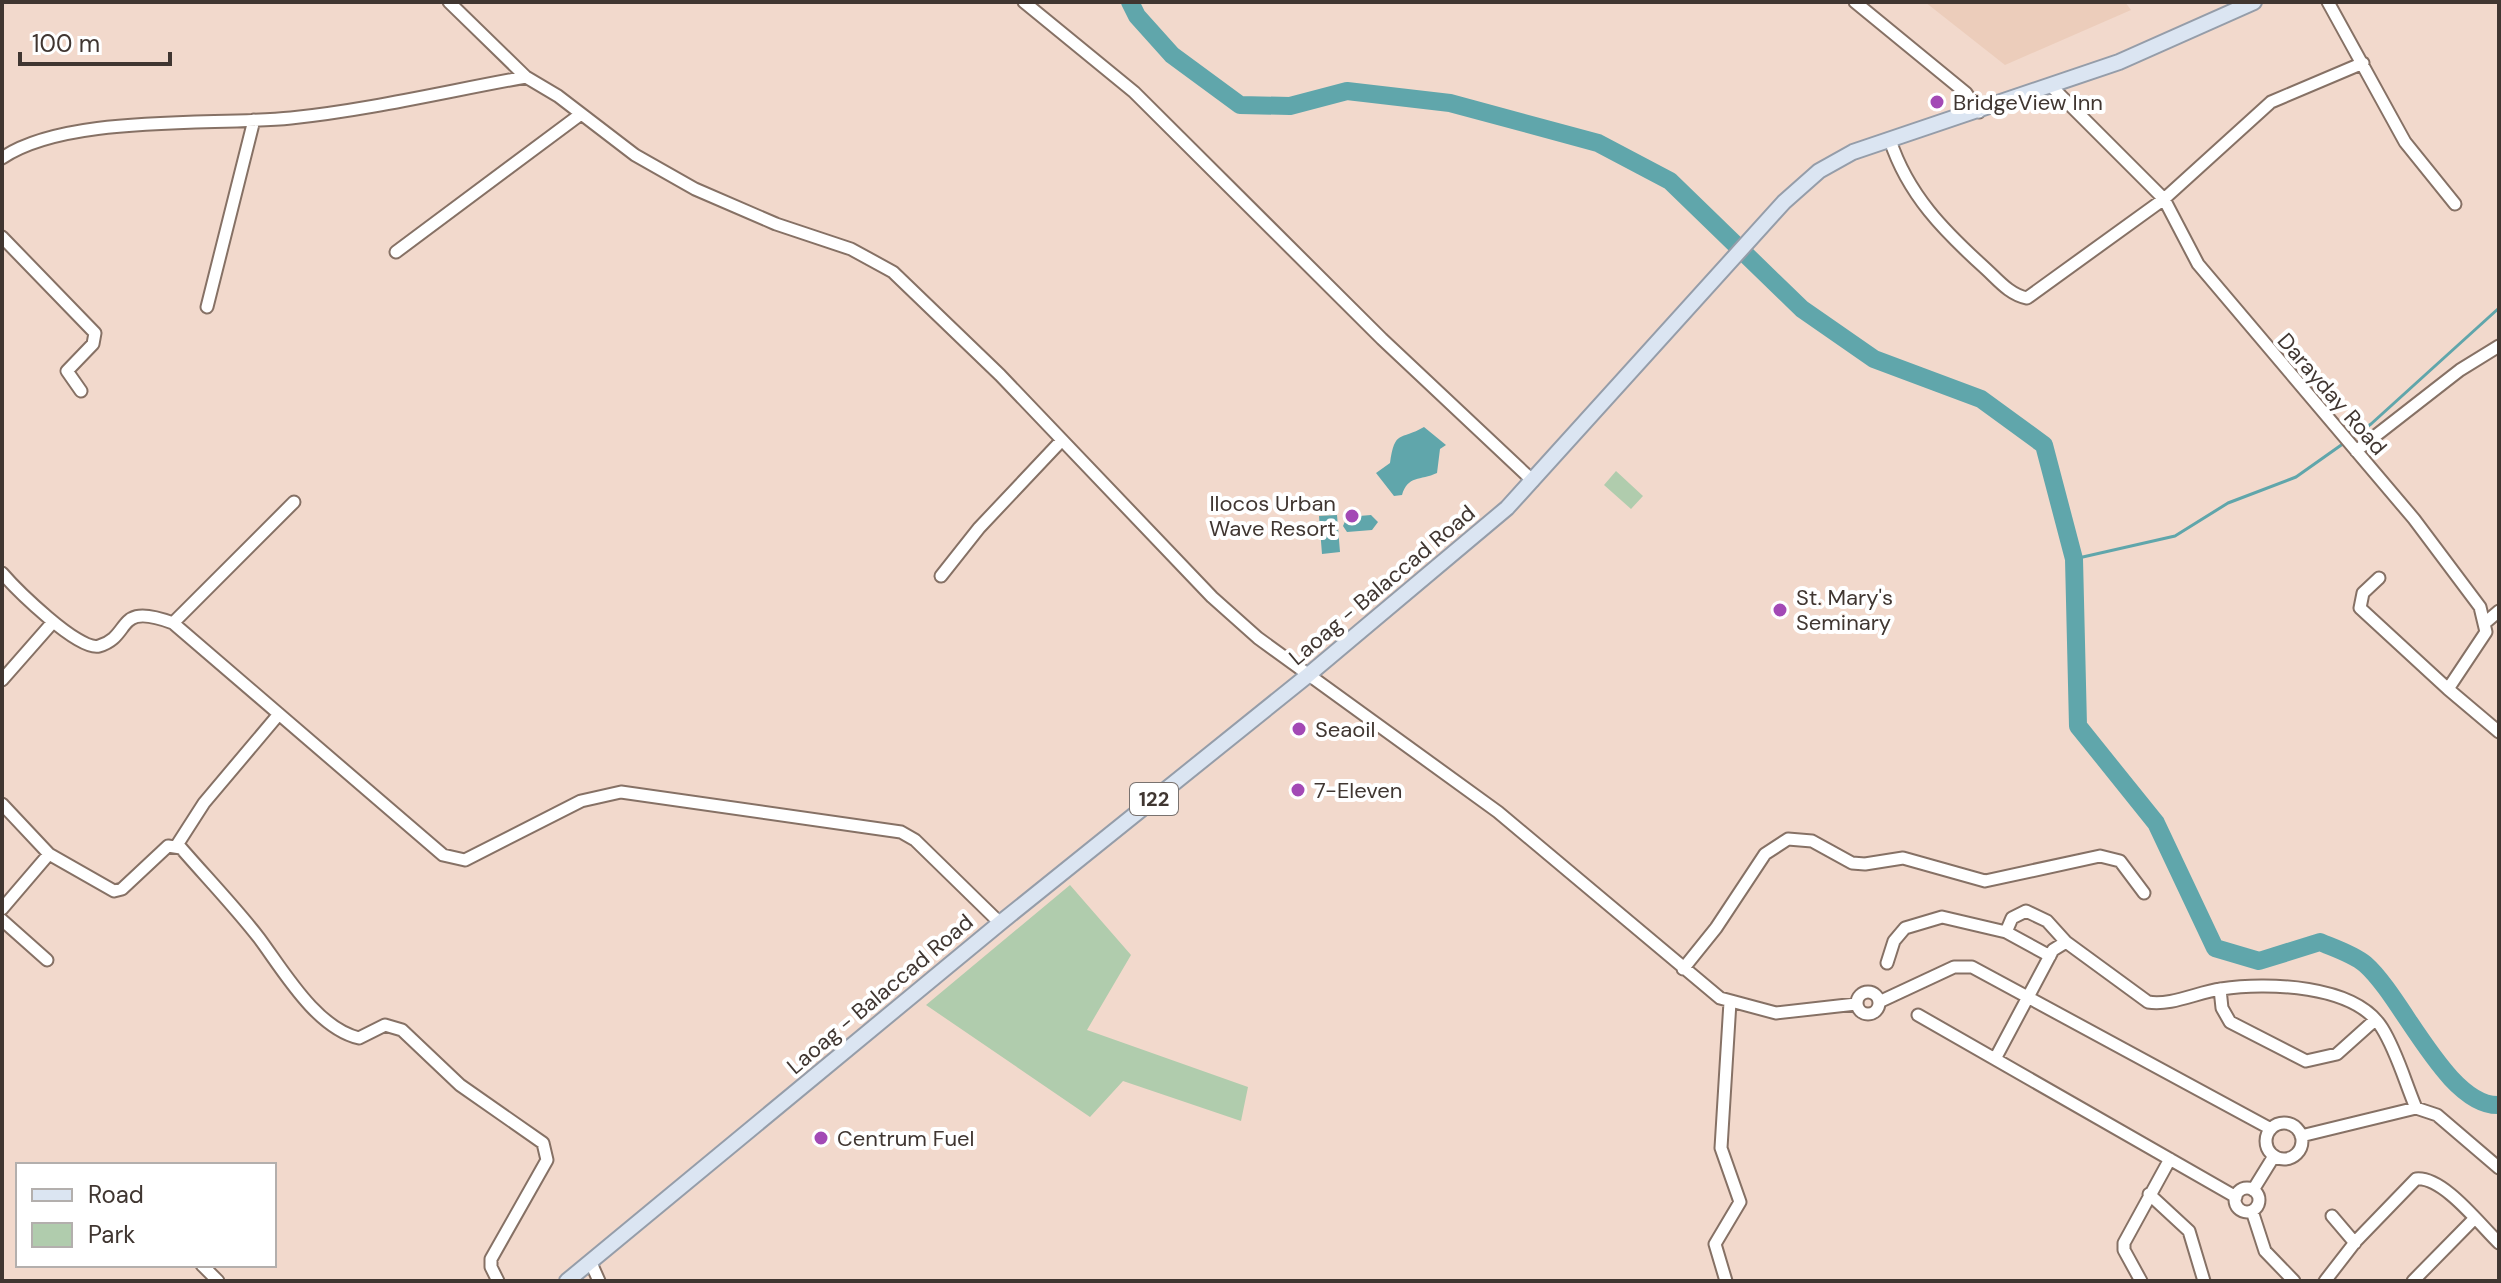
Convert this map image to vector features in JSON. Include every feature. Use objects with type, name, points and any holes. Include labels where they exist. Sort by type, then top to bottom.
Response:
[{"type":"main road","name":"Laoag - Balaccad Road","points":[[567,1281],[1481,531],[1533,481],[1784,202],[1834,161],[2149,51],[2254,2]]},
{"type":"street","points":[[449,2],[526,77],[635,155],[695,189],[776,224],[851,249],[893,272],[1062,440],[1212,597],[1307,676],[1510,821],[1683,969],[1730,1002],[1776,1013],[1856,1004],[1859,996],[1867,992],[1875,994],[1879,1002],[1963,965],[1985,972],[2271,1129],[2288,1124],[2301,1136],[2301,1148],[2292,1157],[2274,1156]]},
{"type":"street","points":[[1024,2],[1134,92],[1382,339],[1533,481]]},
{"type":"street","points":[[1855,2],[1966,93],[1979,112]]},
{"type":"street","points":[[2328,2],[2405,142],[2455,204]]},
{"type":"street","points":[[1890,140],[1898,167],[1934,221],[2021,297],[2041,290],[2164,199],[2271,102],[2363,63]]},
{"type":"street","points":[[2,158],[35,142],[88,130],[292,118],[526,77]]},
{"type":"street","name":"Darayday Road","points":[[2051,86],[2164,199],[2198,264],[2414,519],[2480,607],[2486,622]]},
{"type":"street","points":[[396,252],[581,114]]},
{"type":"street","points":[[207,307],[254,120]]},
{"type":"street","points":[[2,237],[95,333],[93,344],[67,371],[81,391]]},
{"type":"street","points":[[2354,448],[2460,370],[2499,346]]},
{"type":"street","points":[[941,576],[979,528],[1062,440]]},
{"type":"street","points":[[173,623],[294,502]]},
{"type":"street","points":[[2,573],[53,622],[96,647],[135,616],[146,615],[173,623],[443,855],[455,860],[481,854],[581,801],[621,792],[901,832],[915,840],[1000,923]]},
{"type":"street","points":[[2379,578],[2363,593],[2360,608],[2499,732]]},
{"type":"street","points":[[2448,689],[2482,643],[2486,622],[2499,611]]},
{"type":"street","points":[[2,680],[53,622]]},
{"type":"street","points":[[177,845],[204,803],[279,714]]},
{"type":"street","points":[[2,804],[49,854],[114,891],[122,889],[168,846],[177,845]]},
{"type":"street","points":[[1683,969],[1716,928],[1765,854],[1788,839],[1812,841],[1852,863],[1903,858],[1985,881],[2100,856],[2120,861],[2144,893]]},
{"type":"street","points":[[177,845],[259,939],[288,982],[338,1028],[359,1038],[385,1025],[402,1030],[460,1085],[543,1143],[547,1160],[491,1259],[498,1281]]},
{"type":"street","points":[[2,909],[49,854]]},
{"type":"street","points":[[2006,932],[2012,918],[2026,911],[2047,921],[2066,942],[2148,1002],[2220,989],[2326,991],[2375,1020],[2382,1028],[2416,1108]]},
{"type":"street","points":[[1887,963],[1899,932],[1931,918],[1950,917],[2006,932],[2050,956]]},
{"type":"street","points":[[2,920],[47,960]]},
{"type":"street","points":[[1995,1059],[2050,956],[2057,945],[2066,942]]},
{"type":"street","points":[[2220,989],[2222,1008],[2230,1022],[2306,1061],[2337,1054],[2375,1020]]},
{"type":"street","points":[[1726,1281],[1715,1244],[1740,1202],[1721,1148],[1730,1002]]},
{"type":"street","points":[[1918,1015],[2236,1197]]},
{"type":"street","points":[[2301,1136],[2416,1108],[2437,1115],[2499,1168]]},
{"type":"street","points":[[2271,1129],[2267,1146],[2274,1156]]},
{"type":"street","points":[[2253,1190],[2274,1156]]},
{"type":"street","points":[[2141,1281],[2124,1243],[2170,1159]]},
{"type":"street","points":[[2325,1281],[2355,1243],[2416,1179],[2433,1180],[2499,1243]]},
{"type":"street","points":[[2252,1211],[2237,1207],[2236,1197],[2243,1189],[2253,1190],[2259,1198],[2252,1211],[2265,1251],[2294,1281]]},
{"type":"street","points":[[2149,1194],[2189,1231],[2204,1281]]},
{"type":"street","points":[[2332,1216],[2355,1243]]},
{"type":"street","points":[[2413,1281],[2474,1219]]},
{"type":"street","points":[[591,1263],[599,1281]]},
{"type":"shaded area","points":[[1925,2],[2125,2],[2131,10],[2005,65]]},
{"type":"green space","points":[[1616,471],[1643,496],[1631,509],[1604,485]]},
{"type":"green space","points":[[1070,885],[1131,955],[1087,1030],[1248,1087],[1241,1121],[1123,1081],[1090,1117],[926,1005]]},
{"type":"water","points":[[1424,427],[1446,445],[1440,449],[1437,473],[1411,481],[1402,495],[1394,496],[1376,473],[1390,463],[1397,440]]},
{"type":"water","points":[[1337,515],[1340,552],[1322,554],[1319,516]]},
{"type":"water","points":[[1371,515],[1378,522],[1372,530],[1347,532],[1343,526],[1347,517]]},
{"type":"waterway","points":[[1130,2],[1137,16],[1172,55],[1240,105],[1290,106],[1347,91],[1450,103],[1598,143],[1670,181],[1802,309],[1874,359],[1981,399],[2044,445],[2074,559],[2078,726],[2156,823],[2215,948],[2259,961],[2320,942],[2355,957],[2380,980],[2427,1048],[2461,1088],[2480,1101],[2499,1105]]},
{"type":"waterway","points":[[2074,559],[2175,536],[2228,503],[2296,477],[2371,424],[2499,308]]},
{"type":"place","name":"BridgeView Inn","points":[[1937,102]]},
{"type":"place","name":"Ilocos Urban Wave Resort","points":[[1352,516]]},
{"type":"place","name":"St. Mary's Seminary","points":[[1780,610]]},
{"type":"place","name":"Seaoil","points":[[1299,729]]},
{"type":"place","name":"7-Eleven","points":[[1298,790]]},
{"type":"place","name":"Centrum Fuel","points":[[821,1138]]}]
